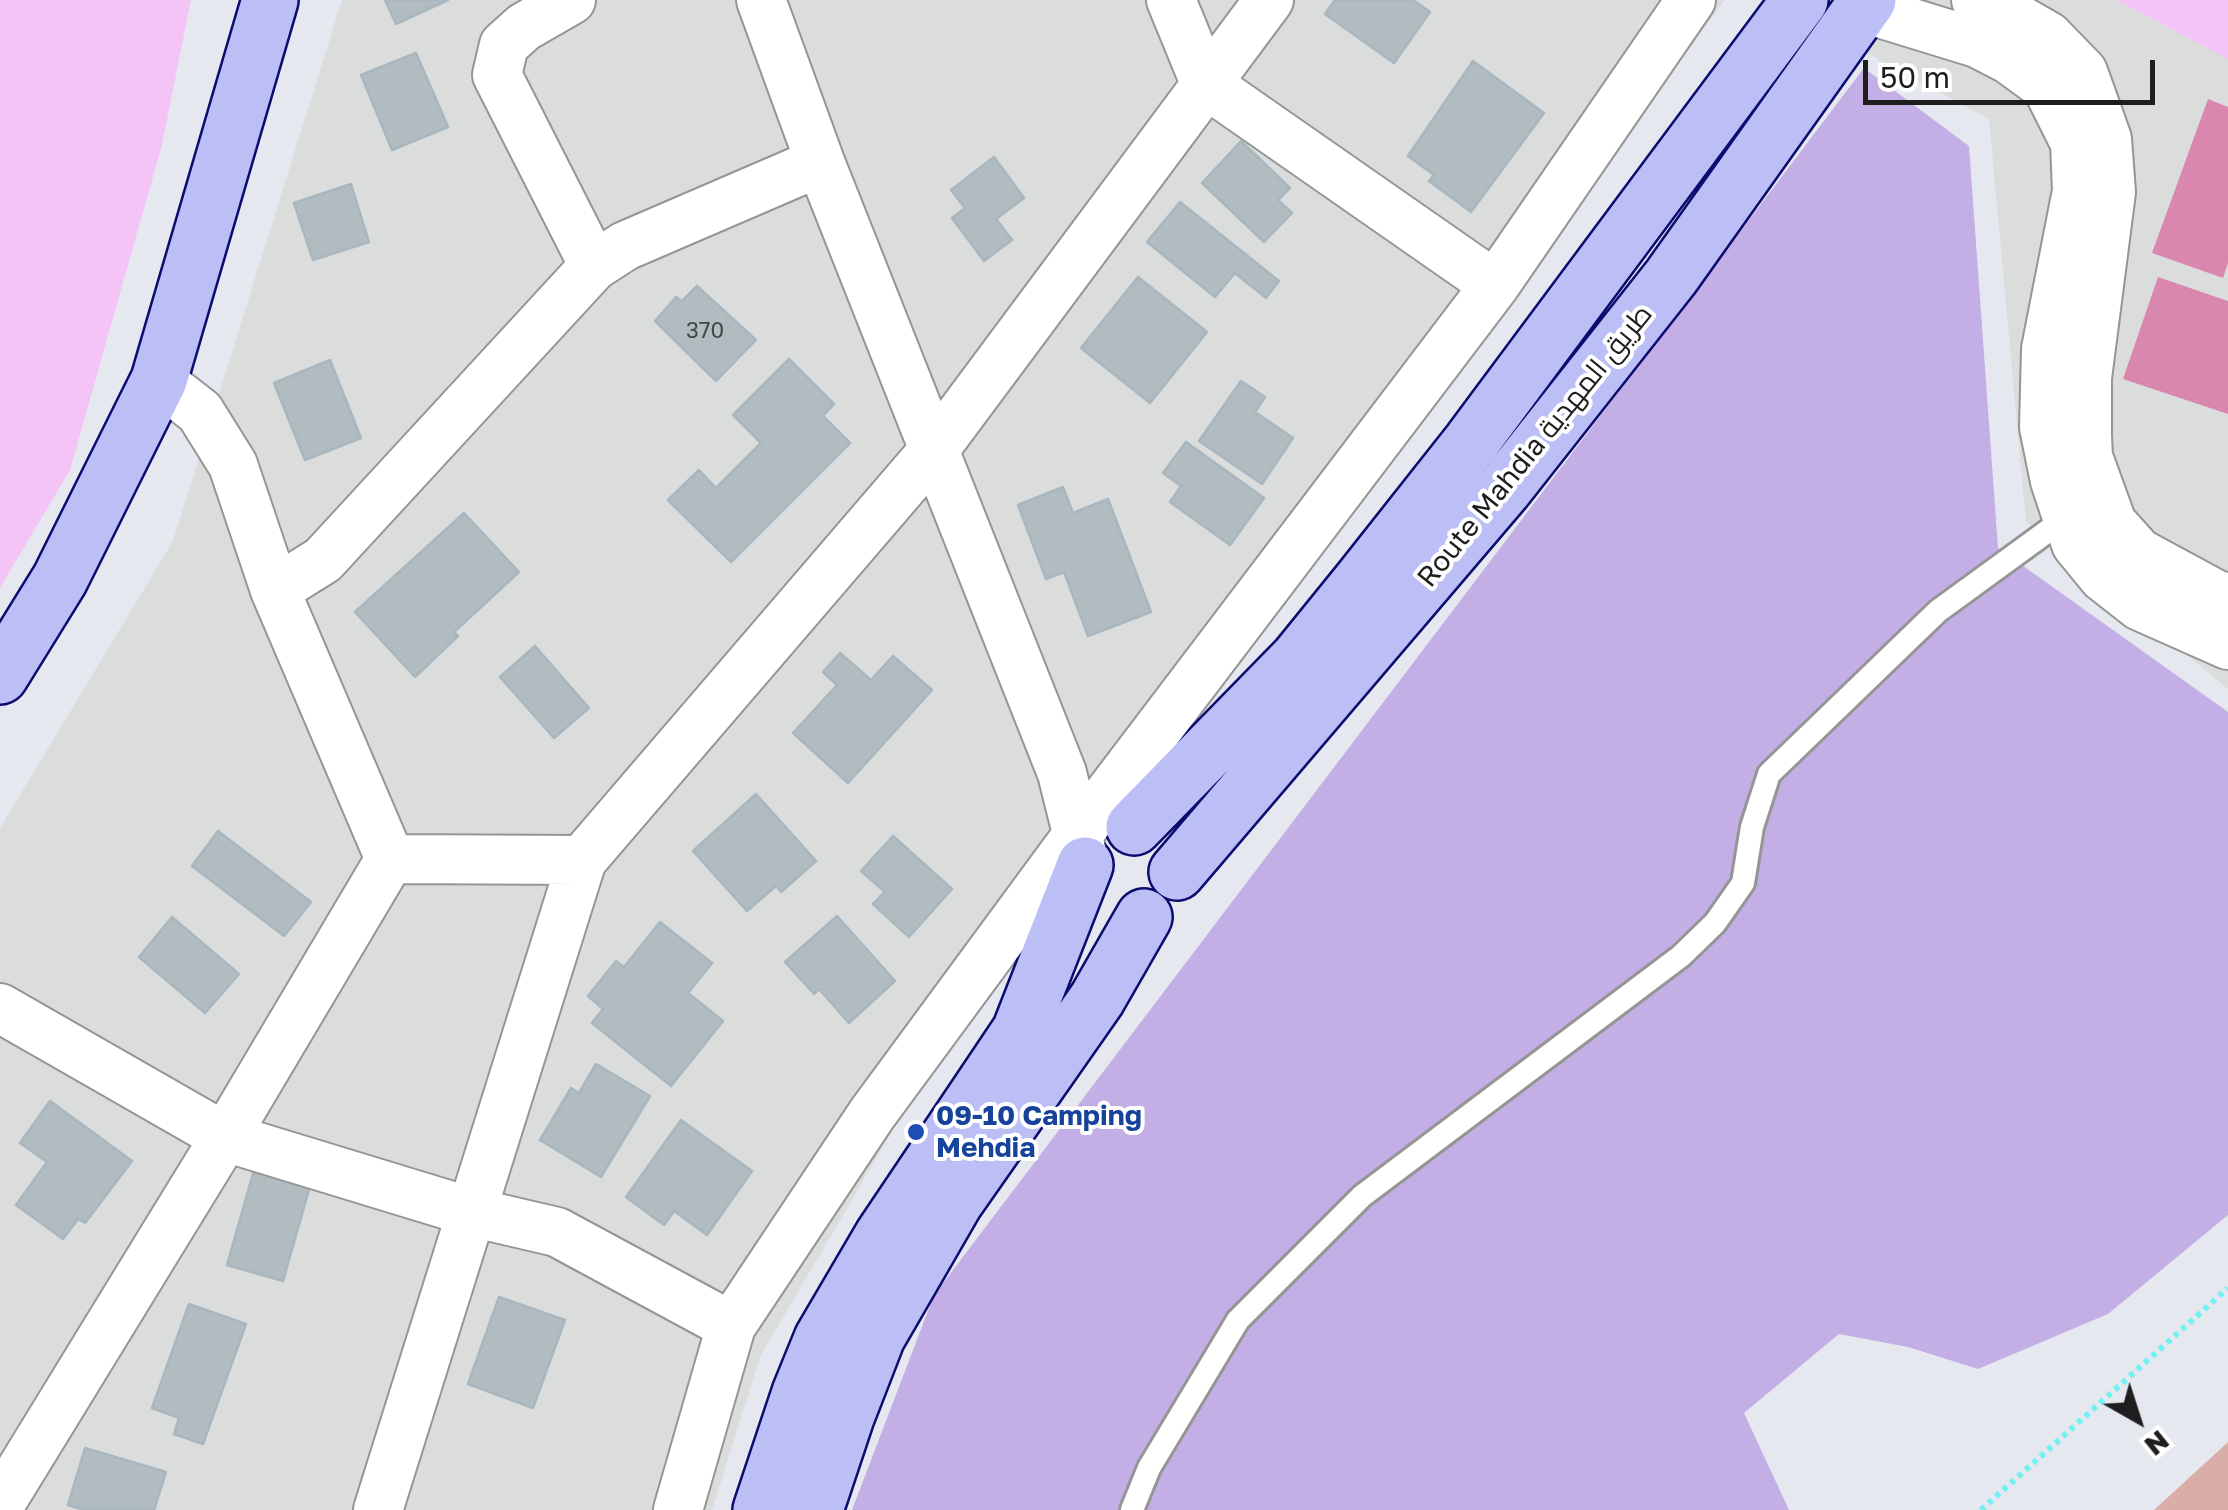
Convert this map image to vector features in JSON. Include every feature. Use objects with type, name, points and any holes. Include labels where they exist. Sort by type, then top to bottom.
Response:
[{"type":"street","points":[[0,676],[60,578],[158,380],[270,0]]},
{"type":"street","points":[[571,0],[524,26],[504,44],[497,75],[594,266]]},
{"type":"street","points":[[761,0],[820,162],[1062,773],[1103,833],[1090,896],[1114,916],[1129,919],[1158,911],[1169,900],[1178,872],[1175,858],[1160,836],[1103,833]]},
{"type":"street","points":[[1171,0],[1205,82],[1495,286]]},
{"type":"street","points":[[378,1510],[582,860],[934,450],[1269,0]]},
{"type":"street","points":[[678,1510],[730,1326],[872,1114],[1103,833],[1495,286],[1692,0]]},
{"type":"street","name":"Route Mahdia طريق المهدية","points":[[762,1510],[800,1393],[822,1340],[883,1235],[1020,1031],[1103,833],[1298,659],[1471,442],[1800,0]]},
{"type":"street","points":[[1976,0],[1999,8],[2048,36],[2082,72],[2107,139],[2112,192],[2087,397],[2088,456],[2112,523],[2139,553],[2228,598]]},
{"type":"street","points":[[1866,4],[1977,43],[2048,87],[2074,143],[2077,191],[2046,349],[2044,428],[2048,456],[2067,517],[2076,544],[2102,577],[2140,606],[2228,645]]},
{"type":"street","name":"Route Mahdia طريق المهدية","points":[[1178,872],[1516,474],[1672,278],[1866,4]]},
{"type":"street","points":[[275,590],[324,560],[594,266],[625,246],[820,162]]},
{"type":"street","points":[[158,380],[200,412],[233,465],[275,590],[390,858]]},
{"type":"street","points":[[390,858],[582,860]]},
{"type":"street","points":[[0,1504],[225,1138],[390,858]]},
{"type":"street","points":[[815,1510],[846,1416],[878,1337],[955,1202],[1097,999],[1144,917]]},
{"type":"street","points":[[0,1008],[225,1138],[471,1212],[557,1232],[730,1326]]},
{"type":"lane","points":[[1132,1510],[1149,1468],[1238,1320],[1362,1196],[1680,956],[1716,923],[1742,883],[1752,827],[1769,774],[1938,611],[2067,517]]},
{"type":"path","points":[[1981,1510],[2228,1288]]},
{"type":"shaded area","points":[[0,0],[191,0],[162,145],[70,470],[0,588]]},
{"type":"shaded area","points":[[342,0],[1725,0],[954,1025],[760,1357],[712,1510],[0,1510],[0,828],[173,541]]},
{"type":"shaded area","points":[[1769,0],[2228,0],[2228,689],[2026,521],[1989,119]]},
{"type":"shaded area","points":[[2117,0],[2228,0],[2228,59]]},
{"type":"shaded area","points":[[1864,68],[1969,146],[1998,548],[2228,712],[2228,1215],[2108,1314],[1978,1369],[1908,1347],[1839,1334],[1744,1413],[1789,1510],[852,1510],[934,1295]]},
{"type":"shaded area","points":[[2208,99],[2228,107],[2228,263],[2223,278],[2152,253]]},
{"type":"shaded area","points":[[2158,277],[2228,301],[2228,414],[2123,379]]},
{"type":"shaded area","points":[[2228,1442],[2228,1510],[2154,1510]]},
{"type":"building","points":[[385,0],[448,0],[396,24]]},
{"type":"building","points":[[1335,0],[1413,0],[1430,12],[1394,63],[1325,14]]},
{"type":"building","points":[[416,53],[448,127],[392,150],[361,75]]},
{"type":"building","points":[[1473,61],[1544,113],[1471,212],[1429,181],[1434,175],[1408,156]]},
{"type":"building","points":[[1241,141],[1290,188],[1278,200],[1292,213],[1264,242],[1202,183]]},
{"type":"building","points":[[994,157],[1024,198],[996,219],[1012,240],[984,261],[952,218],[965,208],[951,190]]},
{"type":"building","points":[[351,184],[369,242],[313,260],[294,203]]},
{"type":"building","points":[[1180,202],[1279,281],[1266,298],[1235,273],[1215,297],[1147,242]]},
{"type":"building","points":[[1138,277],[1207,332],[1150,403],[1081,348]]},
{"type":"building","points":[[697,286],[756,340],[716,381],[655,321],[676,297],[682,301]]},
{"type":"building","points":[[789,359],[834,404],[823,416],[850,443],[731,562],[668,500],[699,470],[716,488],[761,443],[733,415]]},
{"type":"building","points":[[330,360],[361,438],[305,460],[274,383]]},
{"type":"building","points":[[1241,381],[1265,397],[1255,412],[1293,438],[1262,484],[1199,441]]},
{"type":"building","points":[[1186,442],[1264,498],[1230,545],[1170,502],[1181,486],[1163,473]]},
{"type":"building","points":[[1063,487],[1073,513],[1108,499],[1151,612],[1088,636],[1064,572],[1046,579],[1018,505]]},
{"type":"building","points":[[464,513],[519,572],[454,632],[458,636],[415,677],[355,612]]},
{"type":"building","points":[[535,646],[589,708],[554,738],[500,677]]},
{"type":"building","points":[[840,653],[871,680],[893,656],[932,690],[848,783],[793,733],[837,685],[823,672]]},
{"type":"building","points":[[756,794],[816,861],[781,892],[776,886],[747,911],[693,851]]},
{"type":"building","points":[[218,831],[311,902],[284,936],[192,866]]},
{"type":"building","points":[[893,836],[952,889],[909,937],[873,904],[885,892],[861,871]]},
{"type":"building","points":[[837,916],[895,981],[849,1023],[819,989],[814,994],[785,962]]},
{"type":"building","points":[[172,917],[239,974],[205,1013],[139,957]]},
{"type":"building","points":[[660,922],[712,963],[688,993],[723,1021],[671,1086],[592,1023],[603,1009],[588,996],[616,961],[624,967]]},
{"type":"building","points":[[596,1064],[650,1096],[601,1177],[540,1140],[571,1088],[579,1093]]},
{"type":"building","points":[[50,1101],[132,1161],[85,1223],[78,1219],[63,1239],[16,1205],[47,1162],[20,1143]]},
{"type":"building","points":[[681,1120],[752,1171],[707,1235],[674,1211],[664,1225],[626,1197]]},
{"type":"building","points":[[254,1170],[310,1186],[283,1281],[227,1265]]},
{"type":"building","points":[[499,1297],[565,1320],[533,1408],[468,1384]]},
{"type":"building","points":[[189,1304],[246,1324],[203,1444],[174,1434],[179,1418],[152,1408]]},
{"type":"building","points":[[85,1448],[166,1472],[154,1510],[84,1510],[68,1505]]},
{"type":"place","name":"09-10 Camping Mehdia","points":[[916,1132]]}]
